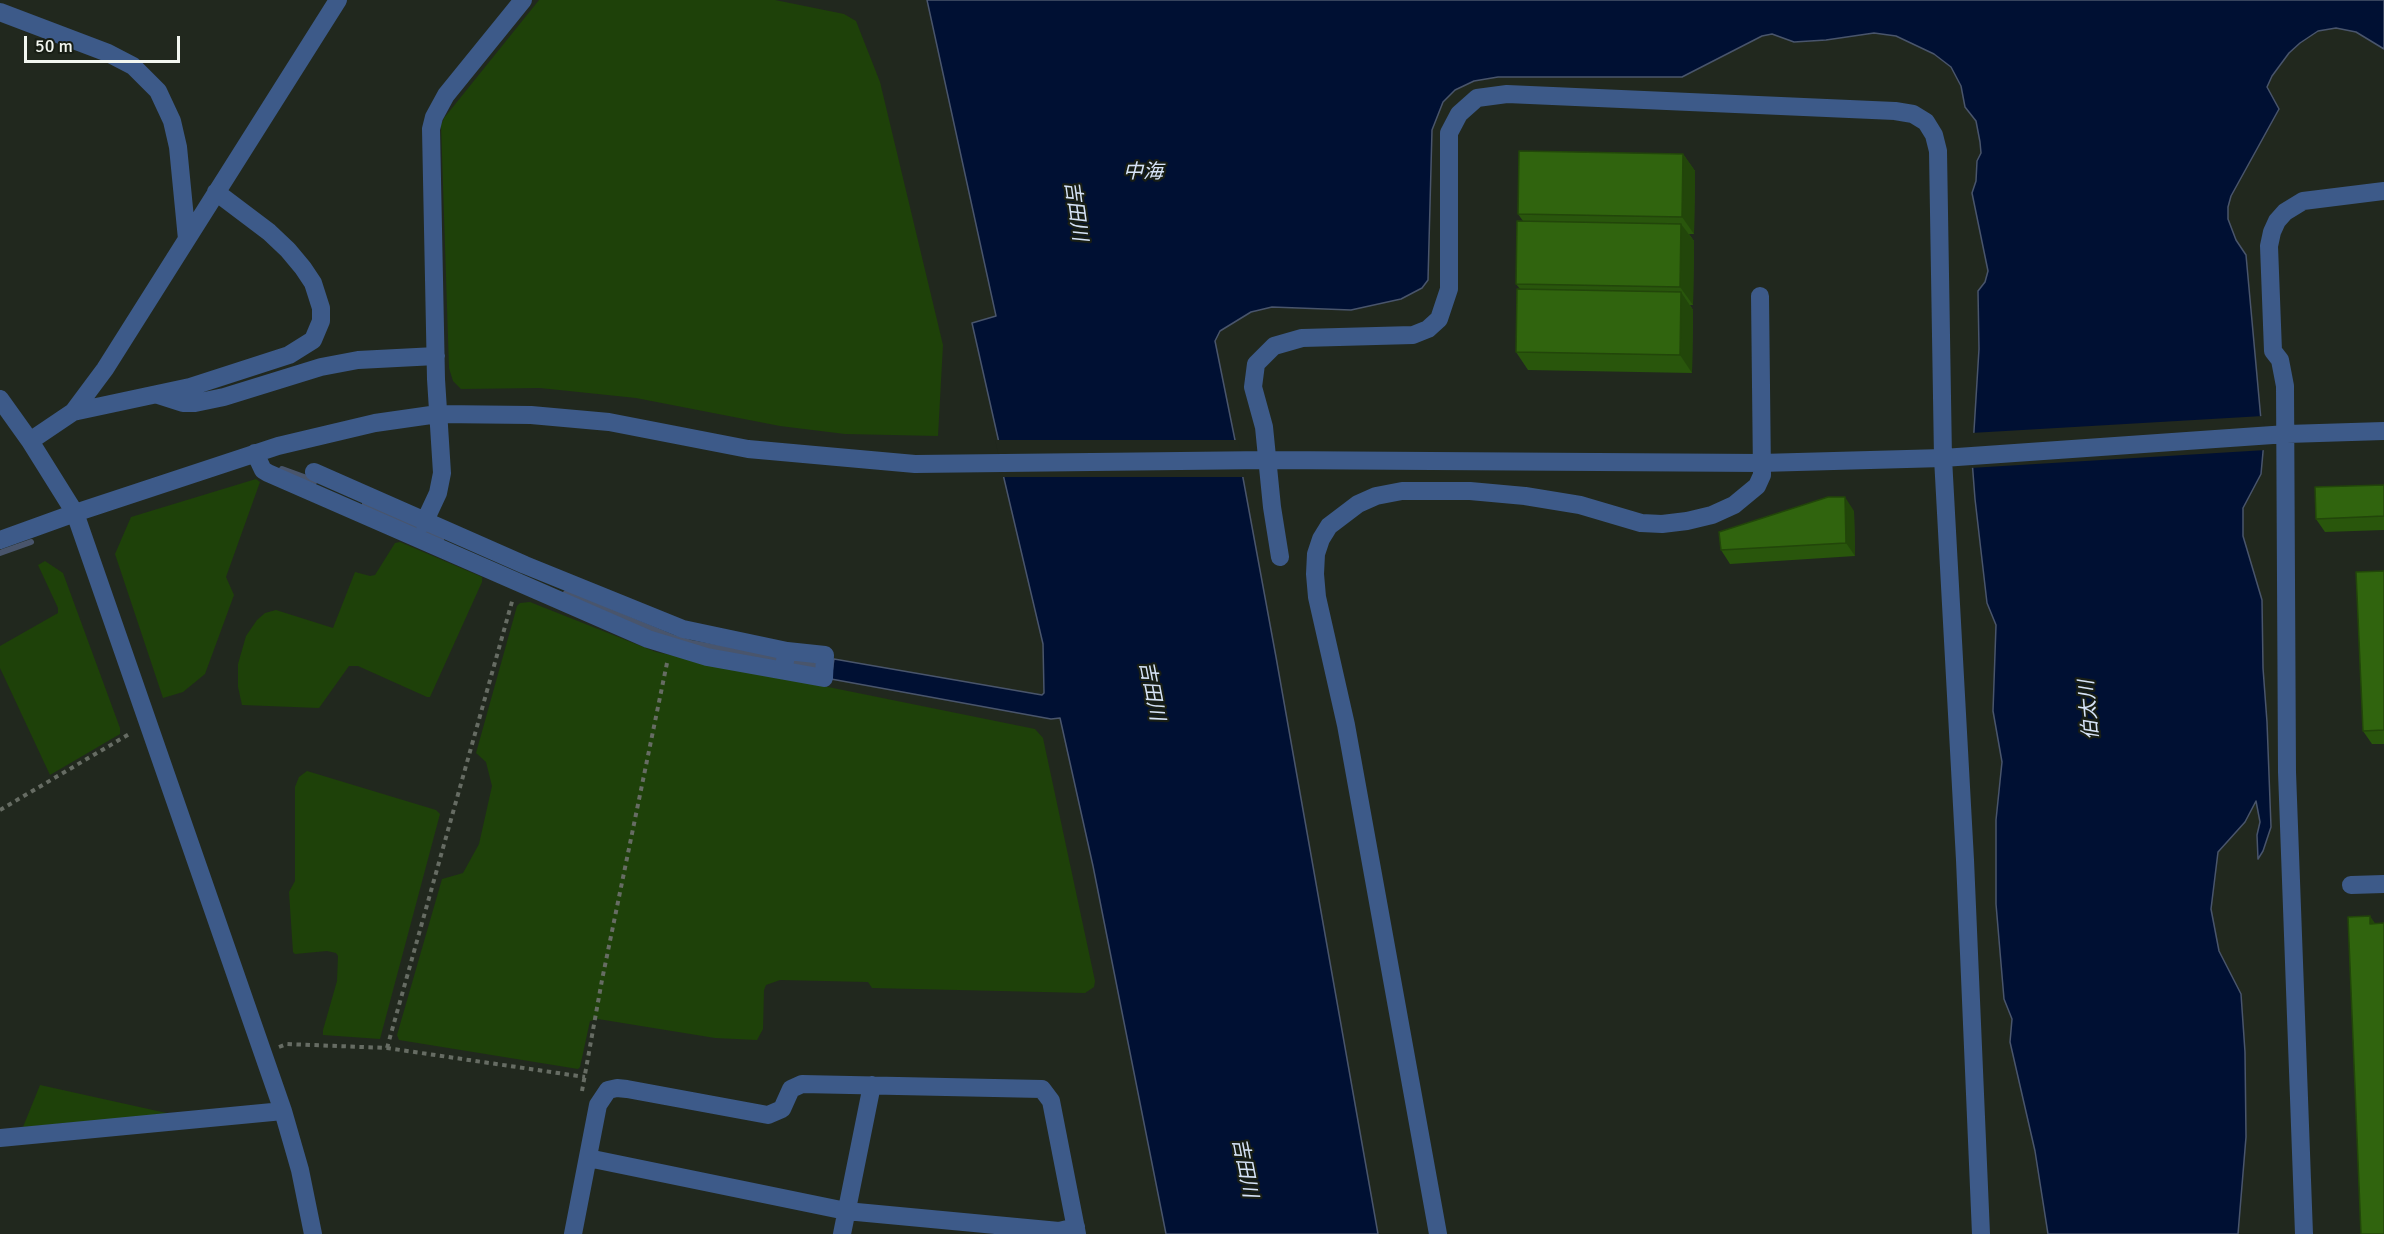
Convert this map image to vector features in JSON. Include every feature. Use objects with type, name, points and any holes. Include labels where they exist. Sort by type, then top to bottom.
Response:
[{"type":"street","points":[[30,441],[74,412],[105,369],[338,0]]},
{"type":"street","points":[[424,523],[441,484],[430,144],[432,123],[446,95],[523,0]]},
{"type":"street","points":[[0,12],[108,53],[133,66],[158,91],[172,121],[178,147],[187,239]]},
{"type":"street","points":[[1280,557],[1272,507],[1264,427],[1253,387],[1256,364],[1274,346],[1302,338],[1413,335],[1428,329],[1439,319],[1449,289],[1449,133],[1460,114],[1477,98],[1507,94],[1895,111],[1913,114],[1926,122],[1934,135],[1938,151],[1943,458],[1981,1234]]},
{"type":"street","points":[[2304,1234],[2287,772],[2287,434],[2285,386],[2280,360],[2273,351],[2269,246],[2277,221],[2285,212],[2303,201],[2384,191]]},
{"type":"street","points":[[74,412],[190,387],[289,355],[313,340],[321,321],[318,295],[303,268],[269,232],[216,192]]},
{"type":"street","points":[[1438,1234],[1346,725],[1317,597],[1316,554],[1321,539],[1329,525],[1358,504],[1376,496],[1420,490],[1470,491],[1551,499],[1641,523],[1662,524],[1687,521],[1712,515],[1734,505],[1757,486],[1762,475],[1760,296]]},
{"type":"street","points":[[156,395],[170,401],[195,404],[321,367],[358,360],[436,356]]},
{"type":"street","points":[[0,399],[30,441],[75,513],[150,722],[283,1111],[300,1170],[313,1234]]},
{"type":"street","points":[[0,540],[255,453],[375,423],[438,414],[531,415],[609,422],[748,449],[915,464],[1268,460],[1761,463],[1943,458],[2287,434],[2384,431]]},
{"type":"street","points":[[255,453],[263,470],[268,473],[670,648],[707,657],[785,660]]},
{"type":"street","points":[[314,472],[424,523],[525,566],[683,629],[785,660],[824,678],[824,664]]},
{"type":"street","points":[[517,583],[525,566]]},
{"type":"street","points":[[2351,885],[2384,884]]},
{"type":"street","points":[[573,1234],[598,1105],[608,1090],[617,1088],[768,1115],[782,1109],[791,1089],[802,1084],[1042,1089],[1051,1101],[1076,1230],[1059,1231],[846,1211],[588,1158]]},
{"type":"street","points":[[842,1234],[872,1085]]},
{"type":"street","points":[[0,1138],[283,1111]]},
{"type":"path","points":[[387,1048],[517,583]]},
{"type":"path","points":[[602,980],[670,648]]},
{"type":"path","points":[[0,810],[150,722]]},
{"type":"path","points":[[287,1044],[387,1048],[585,1077]]},
{"type":"green space","points":[[539,0],[775,0],[844,14],[856,21],[880,82],[943,345],[938,436],[845,434],[780,426],[636,398],[540,388],[461,389],[453,381],[449,368],[441,125],[444,118]]},
{"type":"green space","points":[[256,479],[260,482],[226,577],[234,595],[205,674],[183,692],[163,698],[115,554],[131,517]]},
{"type":"green space","points":[[400,542],[482,577],[482,582],[430,697],[358,666],[349,666],[319,708],[242,705],[238,687],[238,664],[246,636],[257,620],[265,613],[276,610],[333,628],[355,572],[375,575],[395,543]]},
{"type":"green space","points":[[45,561],[63,573],[120,728],[120,734],[50,775],[0,668],[0,646],[58,613],[58,608],[38,565]]},
{"type":"green space","points":[[530,602],[656,652],[1035,729],[1043,738],[1095,981],[1094,987],[1085,993],[872,988],[868,982],[780,980],[766,985],[764,990],[763,1029],[757,1040],[715,1038],[598,1019],[590,1021],[578,1069],[399,1040],[397,1035],[442,879],[463,873],[479,844],[492,786],[486,762],[476,753],[517,606],[520,603]]},
{"type":"green space","points":[[307,771],[436,810],[440,814],[380,1039],[323,1035],[337,981],[338,956],[336,953],[327,951],[295,954],[293,952],[289,892],[295,881],[295,787],[299,777]]},
{"type":"green space","points":[[40,1085],[171,1114],[23,1127]]},
{"type":"water","name":"中海","points":[[927,0],[2384,0],[2384,49],[2356,32],[2336,28],[2318,31],[2289,53],[2267,87],[2279,109],[2231,196],[2228,219],[2236,240],[2246,255],[2262,431],[1973,447],[1979,349],[1978,291],[1985,282],[1988,271],[1972,193],[1976,181],[1977,161],[1981,153],[1980,142],[1976,121],[1965,107],[1961,86],[1951,67],[1934,54],[1896,36],[1874,33],[1794,42],[1772,34],[1762,36],[1682,77],[1498,77],[1474,81],[1455,90],[1443,102],[1432,130],[1428,280],[1422,288],[1401,299],[1351,310],[1272,307],[1251,312],[1220,331],[1215,341],[1238,455],[1002,456],[972,323],[996,316]]},
{"type":"water","name":"伯太川","points":[[2264,441],[2261,474],[2243,508],[2243,536],[2262,600],[2271,827],[2258,859],[2257,835],[2260,822],[2256,801],[2245,822],[2218,852],[2211,909],[2219,951],[2241,994],[2245,1052],[2246,1137],[2238,1234],[2048,1234],[2035,1151],[2010,1042],[2012,1019],[2004,999],[1996,904],[1996,820],[2002,762],[1993,711],[1996,625],[1987,603],[1972,460]]},
{"type":"water","name":"吉田川","points":[[1241,467],[1378,1234],[1166,1234],[1093,866],[1060,718],[1051,719],[831,679],[834,659],[1042,695],[1044,693],[1043,644],[1002,470]]},
{"type":"pier","points":[[2263,416],[2265,431],[1970,448],[1971,433]]},
{"type":"pier","points":[[995,440],[1238,440],[1241,455],[999,457]]},
{"type":"pier","points":[[2267,440],[2266,450],[1970,468],[1969,461]]},
{"type":"pier","points":[[1243,466],[1246,477],[1001,477],[999,469]]},
{"type":"building","points":[[1519,151],[1683,154],[1682,217],[1518,214]]},
{"type":"building","points":[[1517,221],[1681,224],[1680,287],[1516,284]]},
{"type":"building","points":[[1517,289],[1681,292],[1680,355],[1516,352]]},
{"type":"building","points":[[2384,485],[2384,516],[2316,519],[2315,487]]},
{"type":"building","points":[[1828,497],[1845,497],[1846,543],[1721,550],[1719,532]]},
{"type":"building","points":[[2384,571],[2384,730],[2363,731],[2356,572]]},
{"type":"building","points":[[2370,916],[2370,924],[2384,923],[2384,1234],[2361,1234],[2348,917]]},
{"type":"waterway","points":[[282,469],[315,481]]},
{"type":"waterway","points":[[365,504],[441,539]]},
{"type":"waterway","points":[[0,553],[31,542]]},
{"type":"waterway","points":[[566,593],[691,643],[823,667]]}]
